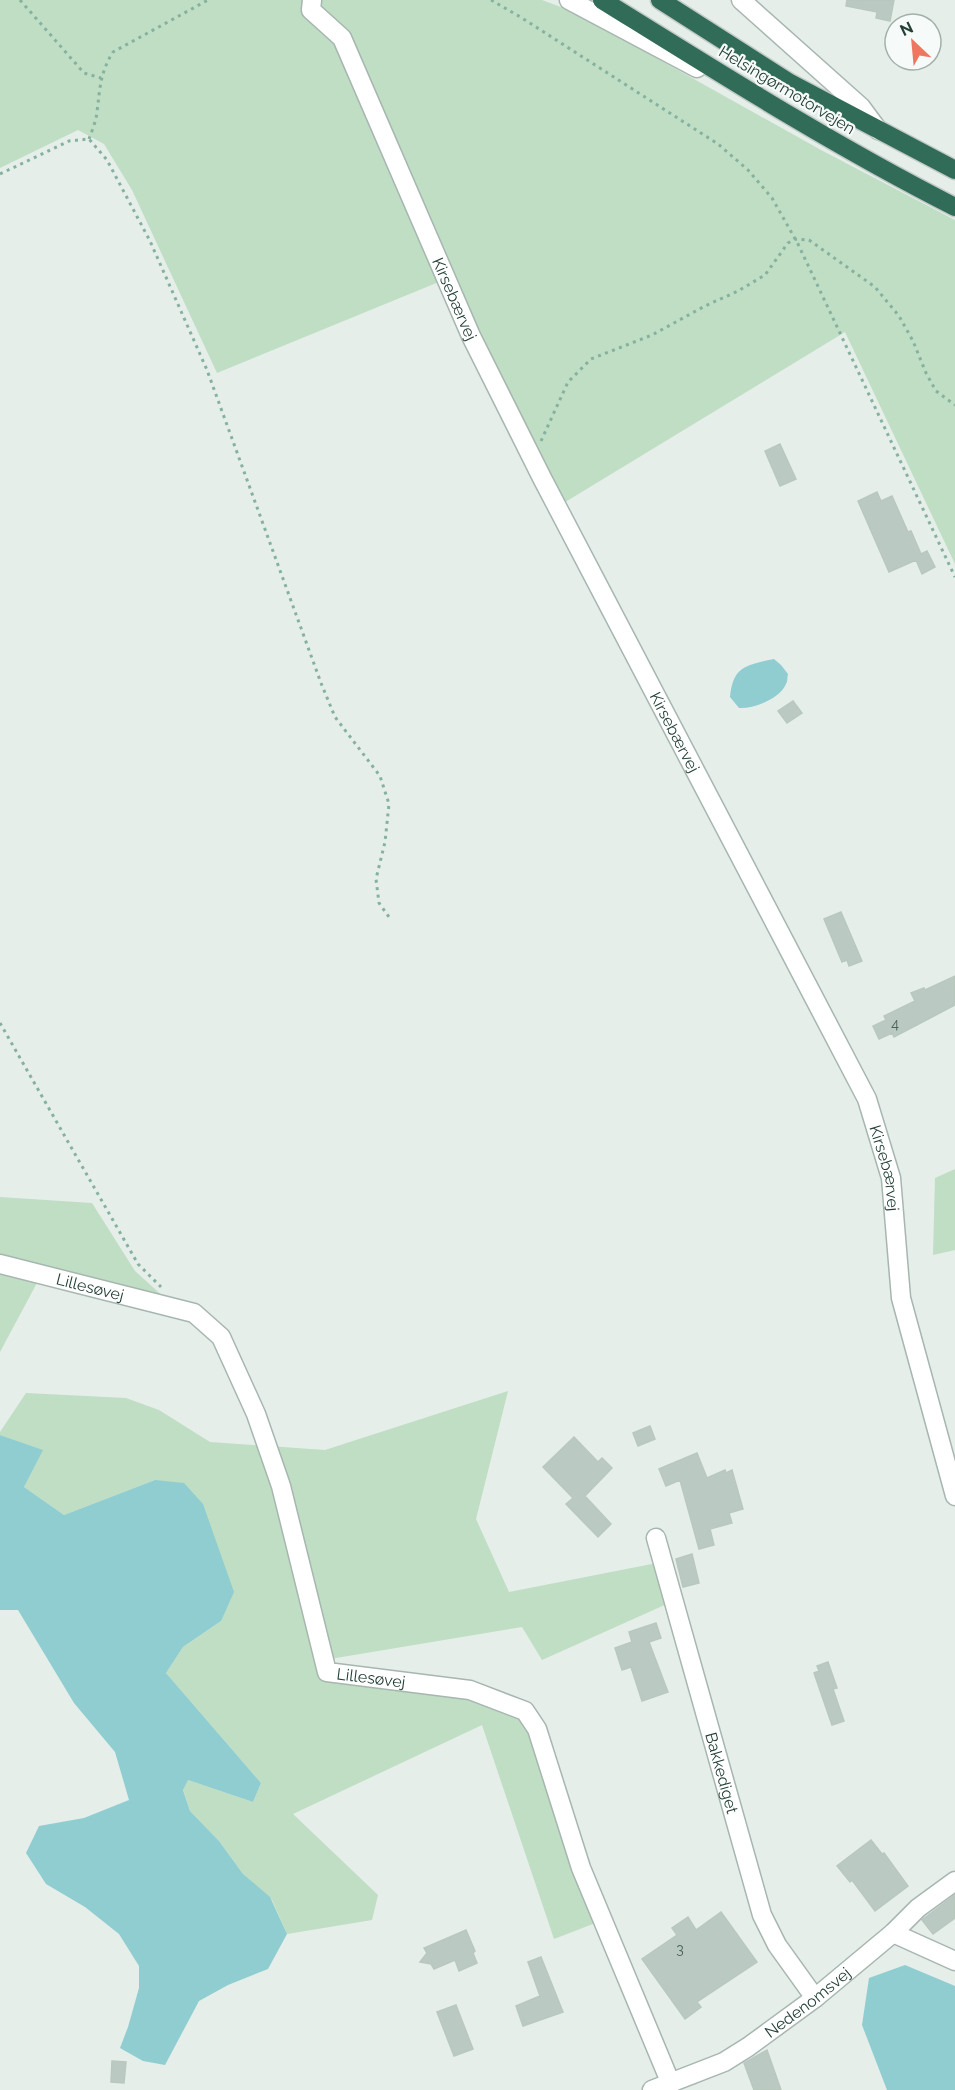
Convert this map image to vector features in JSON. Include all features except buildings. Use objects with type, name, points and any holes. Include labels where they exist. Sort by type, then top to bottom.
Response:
[{"type":"highway","name":"Helsingørmotorvejen","points":[[602,0],[787,115],[955,207]]},
{"type":"highway","name":"Helsingørmotorvejen","points":[[660,0],[790,83],[955,170]]},
{"type":"street","name":"Kirsebærvej","points":[[312,0],[311,10],[342,38],[471,336],[532,458],[867,1099],[891,1178],[901,1298],[955,1496]]},
{"type":"street","points":[[569,0],[787,115]]},
{"type":"street","points":[[741,0],[861,107],[878,130]]},
{"type":"street","name":"Lillesøvej","points":[[0,1264],[194,1313],[221,1337],[256,1414],[280,1486],[327,1672],[470,1690],[525,1711],[537,1729],[581,1868],[671,2084]]},
{"type":"street","name":"Bakkediget","points":[[656,1538],[762,1915],[777,1945],[814,1998]]},
{"type":"street","name":"Nedenomsvej","points":[[652,2090],[724,2062],[814,1998],[893,1933],[918,1908],[955,1881]]},
{"type":"street","points":[[893,1933],[955,1962]]},
{"type":"path","points":[[20,0],[84,73],[101,78]]},
{"type":"path","points":[[89,140],[97,114],[104,67],[113,52],[208,0]]},
{"type":"path","points":[[491,0],[718,144],[748,170],[772,198],[795,238],[955,577]]},
{"type":"path","points":[[0,174],[69,141],[89,140]]},
{"type":"path","points":[[89,140],[107,160],[150,241],[207,370],[335,717],[380,776],[389,804],[385,842],[376,879],[379,903],[389,917]]},
{"type":"path","points":[[532,458],[568,382],[591,359],[652,335],[747,286],[765,275],[788,243],[795,238],[809,240],[875,287],[899,316],[936,391],[955,405]]},
{"type":"path","points":[[0,1023],[138,1264],[162,1287]]},
{"type":"green space","points":[[0,0],[542,0],[574,12],[821,150],[955,220],[955,564],[845,332],[562,504],[451,277],[217,373],[132,190],[104,144],[78,130],[0,168]]},
{"type":"green space","points":[[955,1169],[955,1250],[933,1255],[935,1178]]},
{"type":"green space","points":[[0,1197],[92,1203],[135,1271],[166,1299],[0,1257]]},
{"type":"green space","points":[[0,1271],[38,1281],[0,1352]]},
{"type":"green space","points":[[508,1391],[476,1519],[509,1592],[657,1563],[669,1603],[542,1660],[522,1627],[318,1661],[469,1695],[521,1716],[533,1733],[598,1922],[554,1939],[482,1725],[293,1814],[378,1895],[372,1920],[287,1934],[272,1900],[243,1874],[219,1841],[190,1811],[183,1789],[188,1780],[253,1802],[261,1783],[166,1673],[183,1647],[221,1621],[155,1480],[64,1515],[24,1487],[42,1450],[0,1435],[0,1432],[26,1393],[126,1398],[159,1410],[210,1442],[325,1450]]},
{"type":"water","points":[[774,659],[788,674],[787,683],[783,689],[766,702],[739,708],[730,697],[734,679],[738,673],[749,665]]},
{"type":"water","points":[[0,1435],[43,1450],[24,1487],[64,1515],[155,1480],[184,1483],[203,1504],[234,1592],[221,1621],[183,1647],[166,1673],[261,1783],[253,1802],[188,1780],[183,1790],[190,1811],[219,1841],[243,1874],[270,1897],[287,1934],[268,1969],[228,1985],[199,2001],[165,2065],[143,2061],[120,2048],[139,1988],[139,1966],[119,1934],[85,1907],[46,1884],[26,1853],[39,1826],[84,1818],[129,1800],[115,1752],[74,1703],[18,1610],[0,1610]]},
{"type":"water","points":[[905,1965],[955,1986],[955,2090],[887,2090],[862,2025],[869,1978]]}]
